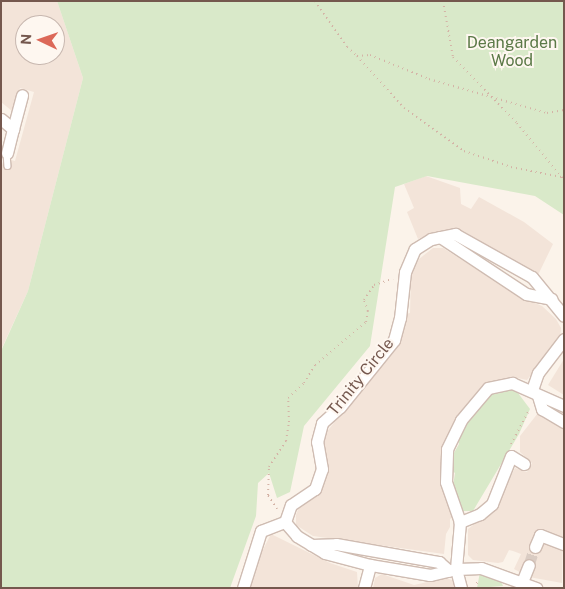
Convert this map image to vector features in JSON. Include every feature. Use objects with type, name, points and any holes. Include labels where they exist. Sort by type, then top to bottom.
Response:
[{"type":"street","points":[[7,153],[22,95]]},
{"type":"street","points":[[1,119],[13,128]]},
{"type":"street","name":"Trinity Circle","points":[[285,522],[291,504],[316,489],[322,470],[317,442],[322,423],[340,407],[394,340],[400,318],[404,272],[415,249],[440,237],[455,234],[532,277],[564,316]]},
{"type":"street","points":[[440,237],[526,294],[552,300]]},
{"type":"street","points":[[564,339],[538,373],[535,393],[542,409],[564,422]]},
{"type":"street","points":[[461,588],[453,570],[460,522],[446,482],[447,449],[461,420],[488,388],[512,383],[564,406]]},
{"type":"street","points":[[460,522],[480,514],[492,504],[511,456],[524,464]]},
{"type":"street","points":[[242,588],[261,531],[285,522],[298,536],[325,553],[370,566],[430,575],[453,570],[481,568],[515,582],[536,588]]},
{"type":"street","points":[[536,547],[540,535],[564,544]]},
{"type":"street","points":[[311,545],[336,544],[439,562],[453,570]]},
{"type":"street","points":[[515,582],[529,565]]},
{"type":"street","points":[[364,588],[370,566]]},
{"type":"lane","points":[[7,153],[8,166]]},
{"type":"path","points":[[315,1],[347,47],[404,108],[464,151],[512,167],[562,177]]},
{"type":"path","points":[[443,1],[453,57],[490,94],[564,180]]},
{"type":"path","points":[[357,56],[370,56],[428,79],[490,94],[547,113],[564,110]]},
{"type":"path","points":[[285,522],[268,495],[269,467],[286,440],[289,422],[288,398],[304,383],[315,366],[366,322],[368,311],[364,300],[374,286],[404,272]]},
{"type":"path","points":[[511,456],[511,444],[535,393]]},
{"type":"shaded area","points":[[1,1],[57,1],[62,15],[15,15],[15,65],[65,65],[65,25],[83,78],[28,291],[1,350],[1,169],[4,158],[15,161],[34,92],[20,88],[12,111],[1,102]]},
{"type":"shaded area","points":[[426,176],[460,188],[461,204],[471,209],[479,197],[524,222],[553,244],[538,275],[463,231],[437,231],[418,239],[407,212],[414,208],[404,184]]},
{"type":"shaded area","points":[[433,248],[443,248],[523,298],[542,306],[556,319],[561,328],[560,337],[527,380],[513,377],[495,383],[444,449],[454,517],[450,519],[444,554],[313,536],[296,525],[296,515],[300,504],[319,492],[325,481],[325,434],[401,339],[406,314],[410,313],[411,274],[419,259]]},
{"type":"shaded area","points":[[564,359],[564,395],[548,385]]},
{"type":"shaded area","points":[[538,413],[564,429],[562,583],[529,577],[514,569],[521,554],[513,551],[509,550],[503,562],[498,563],[473,560],[468,555],[468,529],[494,508],[515,468],[527,472],[532,463],[520,452],[520,436]]},
{"type":"shaded area","points":[[271,534],[330,563],[357,572],[358,588],[250,588],[250,575]]},
{"type":"shaded area","points":[[382,574],[414,585],[446,578],[452,580],[456,588],[373,588],[375,578]]},
{"type":"green space","name":"Deangarden Wood","points":[[57,1],[564,1],[564,215],[535,196],[427,176],[395,187],[370,346],[304,426],[290,492],[277,498],[269,473],[258,483],[256,516],[230,588],[1,588],[1,351],[28,291],[83,78],[65,25],[65,15],[62,15]]},
{"type":"green space","points":[[515,389],[530,409],[519,434],[473,511],[463,511],[459,507],[453,486],[455,473],[451,470],[450,460],[459,444],[457,435],[483,405],[488,393],[496,394]]},
{"type":"green space","points":[[480,572],[500,579],[503,586],[477,588]]},
{"type":"tunnel","points":[[529,565],[535,547]]}]
